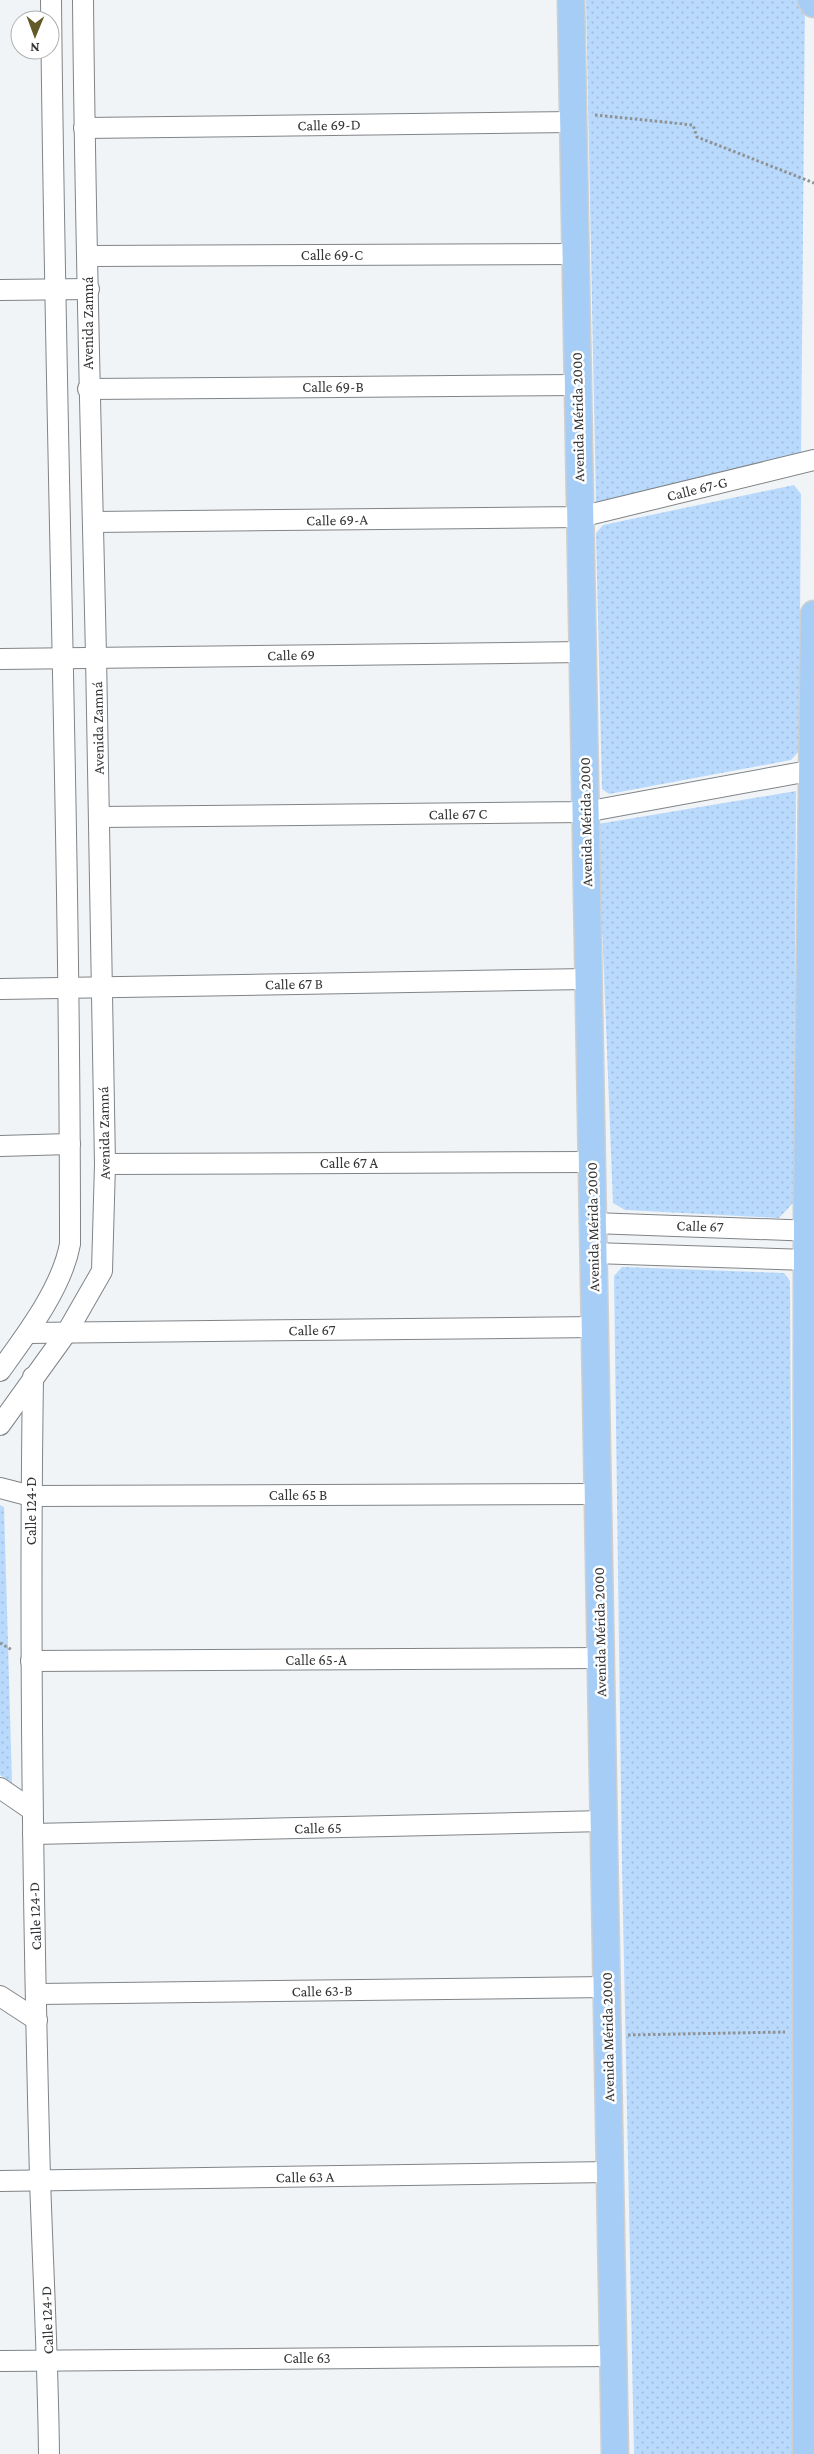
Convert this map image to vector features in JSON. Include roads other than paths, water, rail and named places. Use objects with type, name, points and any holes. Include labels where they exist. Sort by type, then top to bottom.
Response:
[{"type":"main road","name":"Avenida Mérida 2000","points":[[571,0],[615,2454]]},
{"type":"main road","points":[[811,0],[814,4]]},
{"type":"main road","points":[[806,2454],[806,2032],[810,1808],[814,614]]},
{"type":"street","points":[[0,1371],[28,1333],[67,1261],[70,1244],[68,988],[54,290],[51,0]]},
{"type":"street","name":"Avenida Zamná","points":[[0,1425],[67,1332],[102,1271],[105,1164],[96,658],[88,389],[88,256],[83,0]]},
{"type":"street","name":"Calle 69-D","points":[[84,128],[573,117]]},
{"type":"street","name":"Calle 69-C","points":[[88,256],[576,254]]},
{"type":"street","points":[[0,290],[88,289]]},
{"type":"street","name":"Calle 69-B","points":[[88,389],[578,385]]},
{"type":"street","name":"Calle 67-G","points":[[580,517],[814,460]]},
{"type":"street","name":"Calle 69-A","points":[[93,522],[580,517]]},
{"type":"street","name":"Calle 69","points":[[0,660],[583,652]]},
{"type":"street","name":"Calle 67 C","points":[[99,817],[586,812],[813,770]]},
{"type":"street","name":"Calle 67 B","points":[[0,989],[588,979]]},
{"type":"street","points":[[0,1146],[70,1144]]},
{"type":"street","name":"Calle 67 A","points":[[105,1164],[592,1162]]},
{"type":"street","name":"Calle 67","points":[[593,1222],[811,1231]]},
{"type":"street","name":"Calle 67","points":[[593,1254],[811,1258]]},
{"type":"street","name":"Calle 67","points":[[28,1333],[595,1327]]},
{"type":"street","name":"Calle 124-D","points":[[33,1377],[31,1496],[32,1810],[38,1994],[40,2180],[48,2360],[49,2454]]},
{"type":"street","name":"Calle 65 B","points":[[0,1488],[31,1496],[598,1494]]},
{"type":"street","name":"Calle 65-A","points":[[31,1661],[601,1658]]},
{"type":"street","points":[[0,1788],[32,1810]]},
{"type":"street","name":"Calle 65","points":[[33,1834],[604,1821]]},
{"type":"street","name":"Calle 63-B","points":[[38,1994],[607,1987]]},
{"type":"street","points":[[0,1996],[37,2020]]},
{"type":"street","name":"Calle 63 A","points":[[0,2181],[610,2172]]},
{"type":"street","name":"Calle 63","points":[[0,2361],[614,2356]]}]
